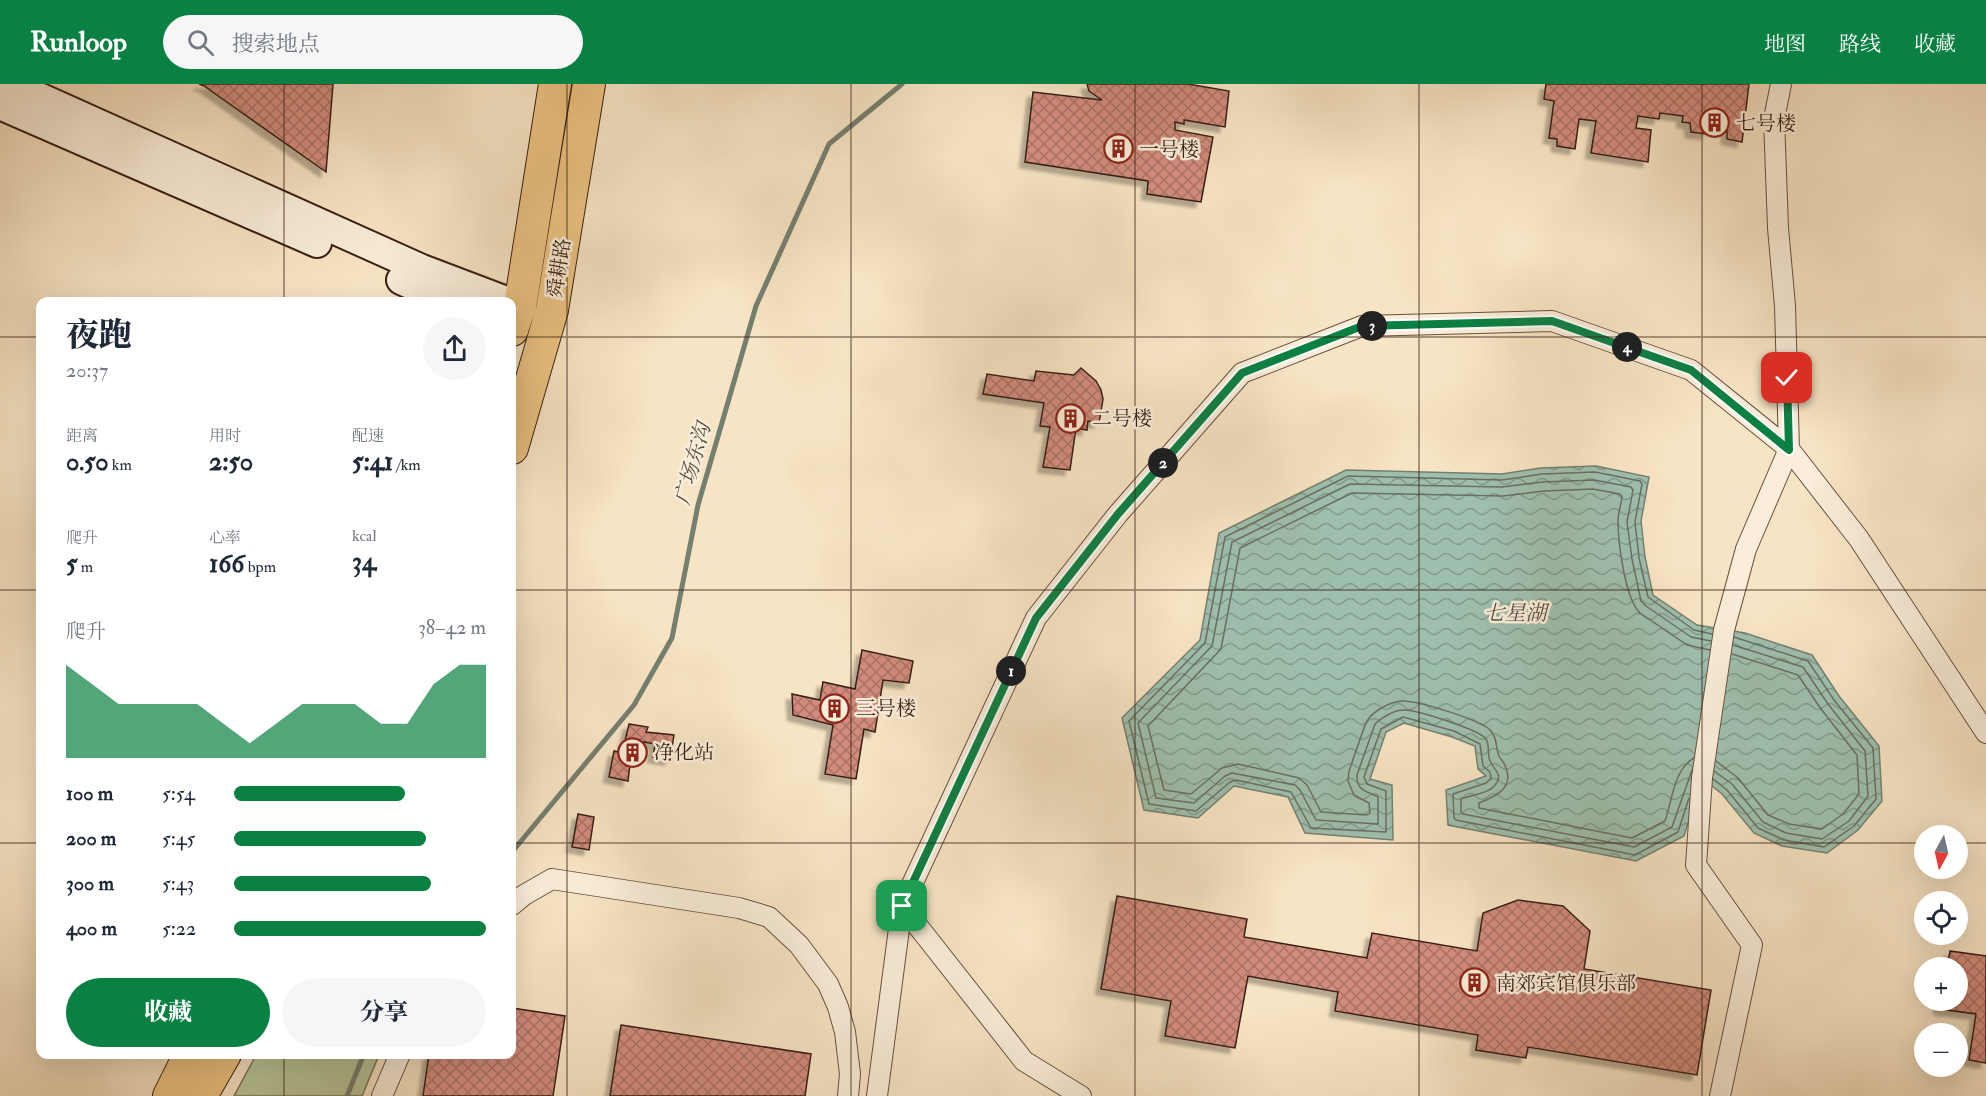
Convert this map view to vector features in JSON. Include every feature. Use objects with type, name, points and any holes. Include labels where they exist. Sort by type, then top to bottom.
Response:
[{"type":"main road","points":[[10,84],[422,269],[477,297]]},
{"type":"main road","name":"舜耕路","points":[[516,298],[555,84]]},
{"type":"main road","name":"舜耕路","points":[[516,434],[552,310],[590,84]]},
{"type":"main road","points":[[0,105],[438,297]]},
{"type":"main road","points":[[516,315],[552,310]]},
{"type":"main road","points":[[516,318],[543,341]]},
{"type":"main road","points":[[168,1096],[187,1059]]},
{"type":"main road","points":[[201,1096],[222,1059]]},
{"type":"street","points":[[1720,1096],[1752,945],[1696,866],[1702,778],[1724,630],[1746,549],[1789,450],[1785,306],[1778,228],[1774,119],[1781,84]]},
{"type":"street","points":[[877,1096],[902,906],[1036,618],[1118,514],[1242,373],[1362,326],[1552,321],[1691,370],[1789,450],[1859,539],[1986,733]]},
{"type":"street","points":[[516,902],[552,879],[739,908],[769,917],[799,945],[828,984],[845,1032],[850,1074],[848,1096]]},
{"type":"street","points":[[902,906],[1024,1061],[1082,1096]]},
{"type":"street","points":[[382,1096],[398,1059]]},
{"type":"shaded area","points":[[254,1059],[377,1059],[362,1096],[234,1096]]},
{"type":"water","name":"七星湖","points":[[1596,466],[1649,477],[1641,521],[1645,557],[1653,595],[1697,625],[1745,633],[1812,655],[1839,696],[1879,746],[1882,801],[1858,830],[1827,853],[1782,846],[1754,833],[1722,794],[1702,778],[1684,836],[1636,861],[1448,825],[1446,790],[1486,776],[1478,769],[1475,746],[1404,723],[1386,732],[1370,779],[1392,785],[1393,840],[1305,833],[1288,797],[1234,786],[1198,818],[1144,810],[1122,718],[1200,640],[1219,533],[1346,470],[1502,474],[1541,468]]},
{"type":"building","points":[[199,84],[333,84],[326,172],[204,86]]},
{"type":"building","name":"一号楼","points":[[1087,84],[1188,84],[1229,91],[1225,127],[1184,120],[1184,124],[1175,122],[1175,130],[1213,137],[1201,202],[1147,194],[1148,181],[1025,162],[1033,92],[1102,100],[1089,91]]},
{"type":"building","name":"七号楼","points":[[1546,84],[1749,84],[1742,142],[1727,139],[1727,131],[1708,128],[1706,134],[1691,132],[1690,123],[1682,122],[1683,116],[1660,113],[1659,119],[1638,116],[1636,128],[1651,130],[1648,162],[1591,153],[1596,121],[1579,119],[1575,149],[1557,146],[1557,139],[1549,138],[1554,101],[1544,99]]},
{"type":"building","name":"二号楼","points":[[1081,368],[1096,381],[1101,390],[1103,399],[1099,423],[1088,421],[1087,430],[1076,428],[1070,470],[1043,467],[1050,427],[1040,426],[1044,403],[983,394],[987,374],[1034,381],[1036,371],[1074,375]]},
{"type":"building","name":"三号楼","points":[[862,650],[913,661],[909,683],[883,680],[875,732],[864,729],[856,779],[825,774],[833,725],[793,715],[792,694],[820,700],[823,682],[855,689]]},
{"type":"building","name":"净化站","points":[[629,724],[648,727],[646,732],[674,735],[670,760],[653,757],[655,744],[644,742],[642,758],[631,756],[628,781],[609,777],[614,751],[622,753]]},
{"type":"building","points":[[578,814],[594,817],[589,850],[572,847]]},
{"type":"building","name":"南郊宾馆俱乐部","points":[[1117,896],[1247,919],[1244,937],[1367,958],[1372,933],[1477,951],[1483,913],[1518,900],[1563,906],[1590,931],[1584,969],[1711,990],[1697,1075],[1528,1047],[1526,1058],[1476,1050],[1478,1035],[1335,1011],[1338,992],[1248,976],[1235,1048],[1165,1036],[1171,1001],[1101,989]]},
{"type":"building","points":[[1950,951],[1986,956],[1986,1063],[1969,1060],[1976,1014],[1954,1011],[1968,1011],[1968,957],[1949,957]]},
{"type":"building","points":[[516,1009],[565,1016],[553,1096],[423,1096],[428,1059],[516,1059]]},
{"type":"building","points":[[621,1025],[811,1054],[805,1096],[610,1096]]},
{"type":"waterway","name":"广场东沟","points":[[516,847],[634,705],[672,638],[698,505],[756,306],[829,144],[902,84]]},
{"type":"waterway","name":"广场东沟","points":[[347,1096],[362,1059]]},
{"type":"place","name":"七号楼","points":[[1715,123]]},
{"type":"place","name":"一号楼","points":[[1118,149]]},
{"type":"place","name":"二号楼","points":[[1071,418]]},
{"type":"place","name":"三号楼","points":[[835,708]]},
{"type":"place","name":"净化站","points":[[633,752]]},
{"type":"place","name":"南郊宾馆俱乐部","points":[[1475,983]]},
{"type":"route","points":[[902,906],[1036,618],[1118,514],[1242,373],[1362,326],[1552,321],[1691,370],[1789,450],[1787,378]]}]
